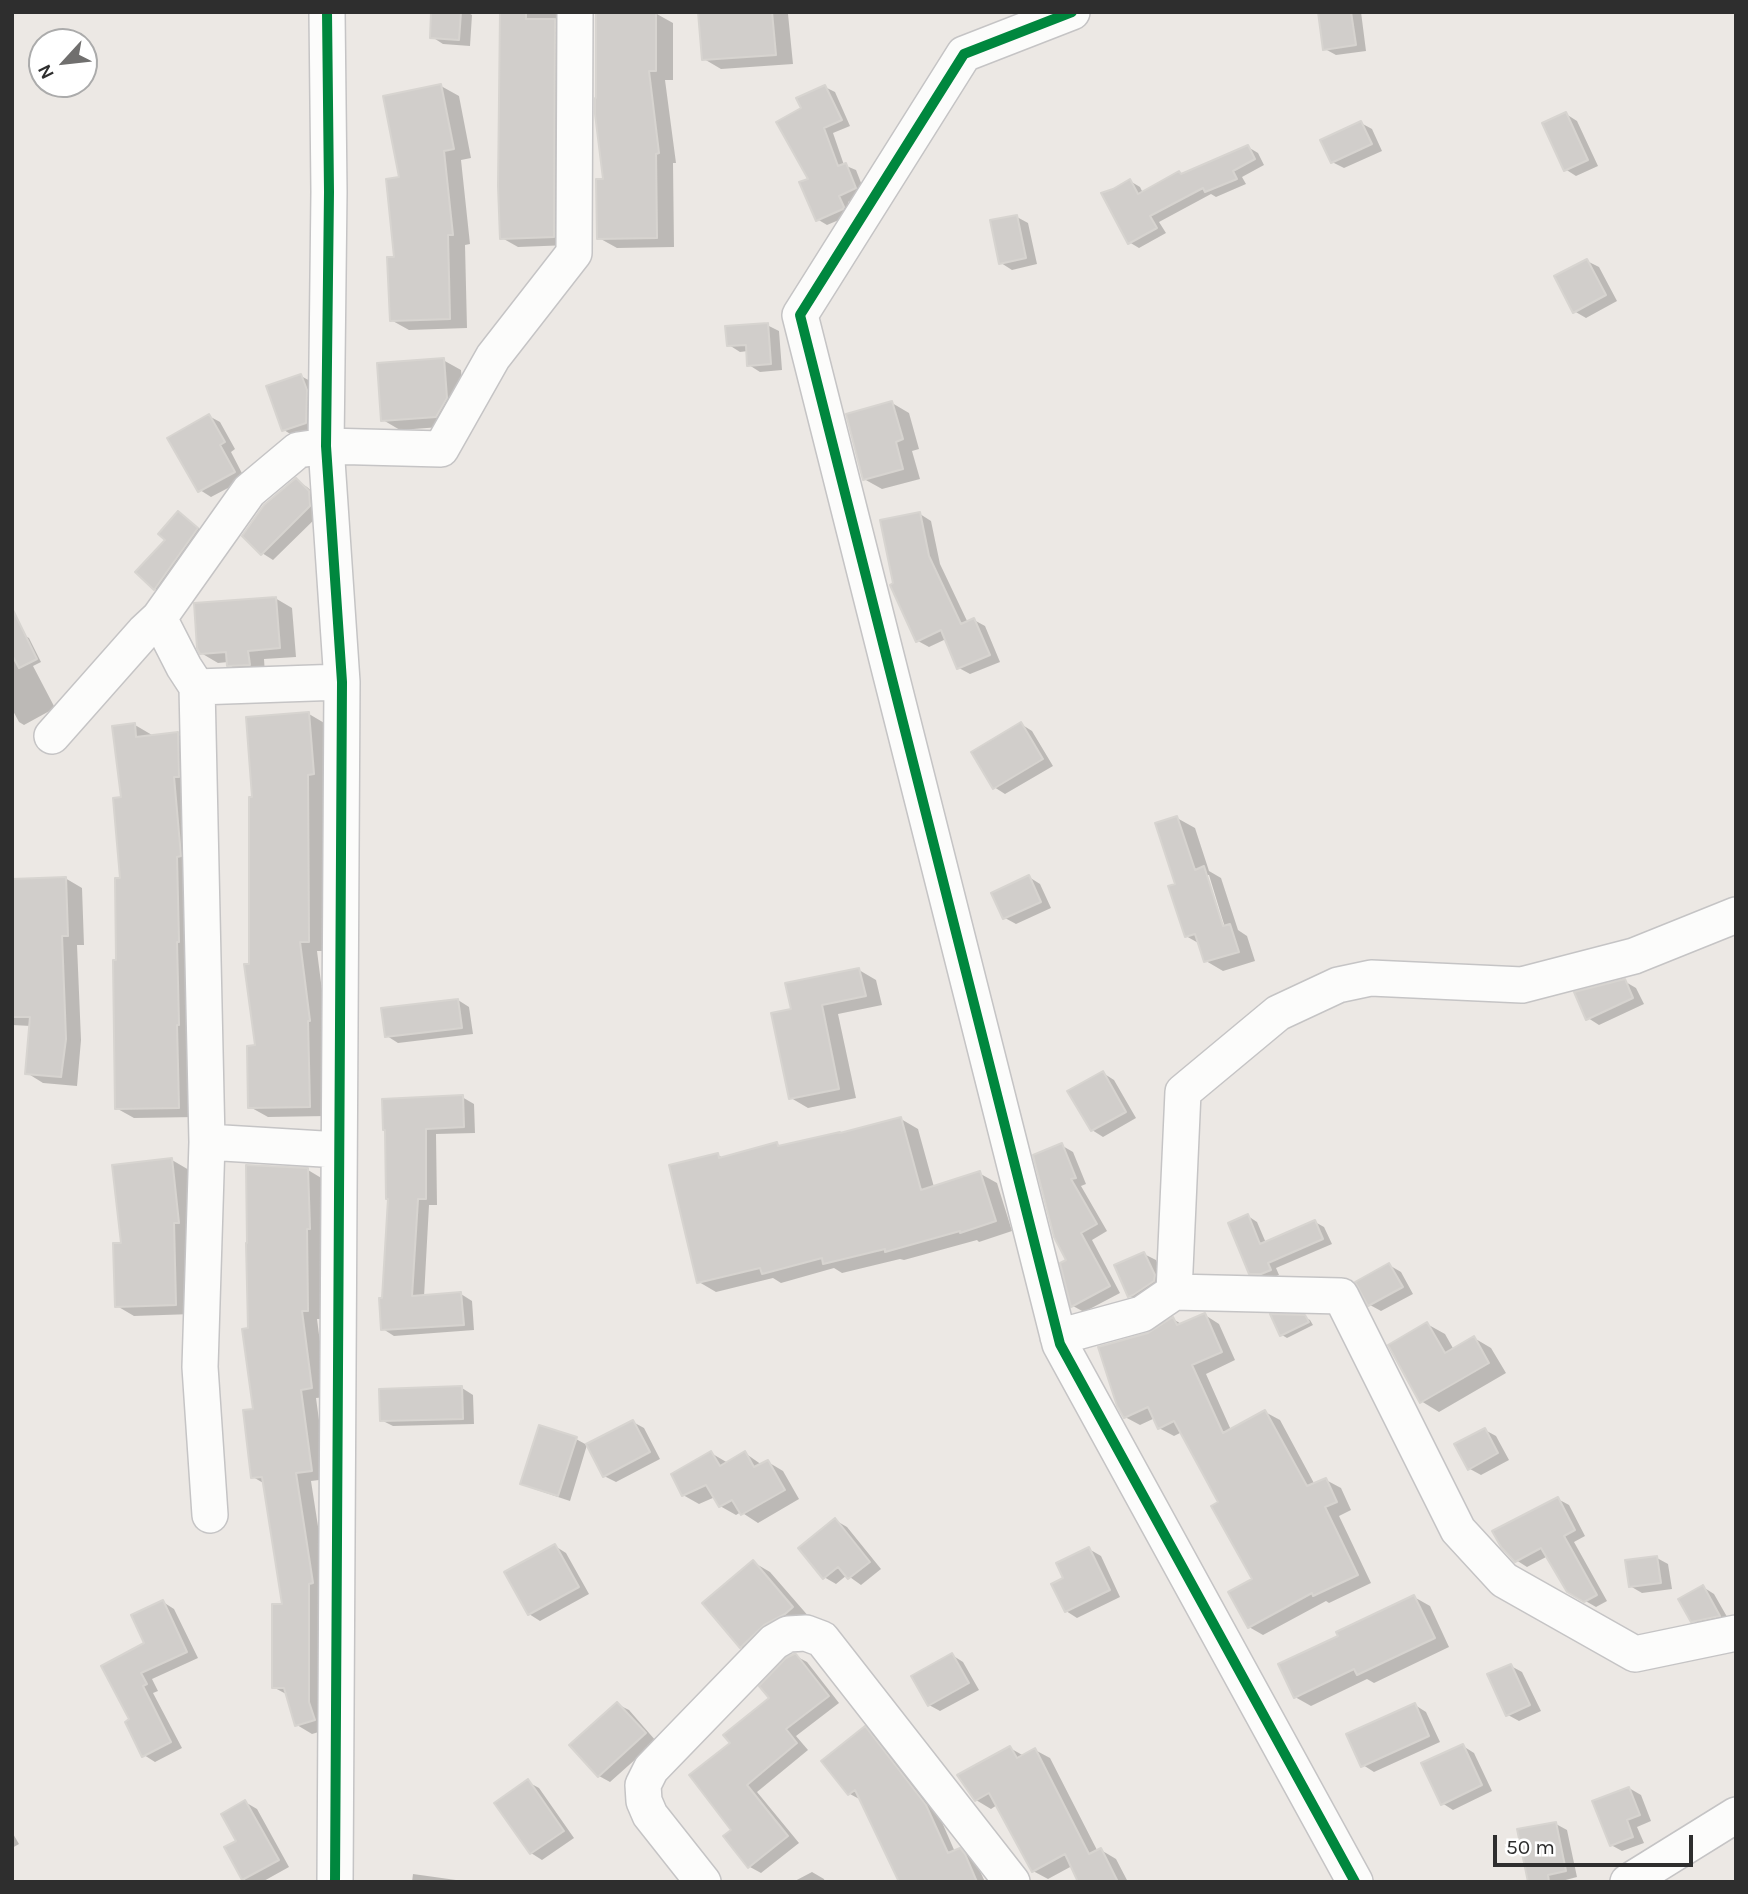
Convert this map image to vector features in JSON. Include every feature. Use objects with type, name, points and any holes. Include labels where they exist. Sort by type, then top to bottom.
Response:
[{"type":"street","points":[[327,12],[329,192],[326,446],[342,682],[335,1882]]},
{"type":"street","points":[[52,736],[159,618],[249,491],[298,450],[326,446],[441,449],[493,357],[574,253],[575,12]]},
{"type":"street","points":[[1072,12],[964,54],[800,315],[1060,1344],[1355,1882]]},
{"type":"street","points":[[159,618],[197,687],[207,1142],[200,1367],[210,1515]]},
{"type":"street","points":[[197,687],[342,682]]},
{"type":"street","points":[[1174,1292],[1183,1092],[1278,1013],[1338,985],[1371,978],[1522,985],[1634,956],[1736,915]]},
{"type":"street","points":[[207,1142],[340,1150]]},
{"type":"street","points":[[1058,1337],[1142,1314],[1174,1292],[1341,1296],[1458,1530],[1504,1580],[1635,1654],[1736,1633]]},
{"type":"street","points":[[703,1882],[650,1815],[644,1801],[643,1785],[651,1769],[774,1642],[788,1634],[806,1633],[822,1639],[1012,1882]]},
{"type":"street","points":[[1628,1882],[1736,1815]]},
{"type":"building","points":[[431,12],[461,12],[459,40],[430,38]]},
{"type":"building","points":[[500,12],[526,12],[526,19],[555,19],[554,237],[500,239]]},
{"type":"building","points":[[596,12],[656,12],[656,71],[649,71],[659,153],[656,154],[657,238],[597,239],[596,179],[603,179],[595,114]]},
{"type":"building","points":[[698,12],[772,12],[776,55],[702,60]]},
{"type":"building","points":[[1318,12],[1351,12],[1356,45],[1323,50]]},
{"type":"building","points":[[441,84],[454,149],[444,151],[453,235],[448,235],[450,319],[390,321],[387,257],[394,257],[386,179],[399,177],[383,96]]},
{"type":"building","points":[[825,85],[842,120],[824,128],[838,166],[846,163],[856,188],[839,196],[843,209],[816,221],[799,182],[808,179],[776,122],[801,108],[796,98]]},
{"type":"building","points":[[1566,112],[1588,160],[1564,171],[1542,123]]},
{"type":"building","points":[[1361,121],[1372,144],[1331,163],[1320,140]]},
{"type":"building","points":[[1248,145],[1255,159],[1233,171],[1237,179],[1205,192],[1203,188],[1150,216],[1157,228],[1128,244],[1101,193],[1130,179],[1138,194],[1179,171],[1181,174]]},
{"type":"building","points":[[1017,215],[1026,258],[999,264],[990,220]]},
{"type":"building","points":[[1587,259],[1606,295],[1573,313],[1554,276]]},
{"type":"building","points":[[768,323],[771,364],[747,366],[746,345],[727,346],[725,326]]},
{"type":"building","points":[[444,358],[447,398],[436,417],[381,421],[377,363]]},
{"type":"building","points":[[301,374],[307,390],[306,423],[282,431],[266,386]]},
{"type":"building","points":[[892,401],[903,439],[896,442],[903,469],[863,480],[846,414]]},
{"type":"building","points":[[209,414],[225,442],[220,445],[235,472],[198,492],[167,438]]},
{"type":"building","points":[[296,478],[309,491],[310,506],[261,555],[242,536],[264,505]]},
{"type":"building","points":[[178,511],[198,528],[154,590],[135,572],[165,540],[158,534]]},
{"type":"building","points":[[920,512],[929,556],[961,624],[974,618],[990,655],[957,669],[941,630],[916,642],[890,585],[893,583],[880,520]]},
{"type":"building","points":[[276,597],[280,648],[248,651],[250,665],[227,666],[226,652],[200,654],[197,648],[194,603]]},
{"type":"building","points":[[12,608],[37,659],[19,668],[12,655]]},
{"type":"building","points":[[309,712],[314,774],[308,775],[309,942],[300,942],[310,1021],[310,1107],[248,1108],[247,1046],[255,1045],[244,964],[249,964],[249,797],[252,797],[246,717]]},
{"type":"building","points":[[1021,722],[1043,759],[993,789],[971,752]]},
{"type":"building","points":[[135,723],[136,737],[178,732],[179,777],[174,777],[181,856],[177,857],[179,1108],[115,1109],[113,960],[116,960],[115,878],[120,878],[113,798],[121,797],[112,726]]},
{"type":"building","points":[[1177,816],[1195,870],[1204,866],[1223,926],[1230,924],[1239,952],[1204,962],[1195,934],[1185,937],[1168,886],[1175,884],[1155,823]]},
{"type":"building","points":[[1029,875],[1041,902],[1003,919],[991,893]]},
{"type":"building","points":[[66,877],[68,936],[62,936],[66,1039],[61,1077],[25,1074],[30,1017],[12,1017],[12,879]]},
{"type":"building","points":[[859,968],[866,996],[822,1005],[839,1089],[789,1099],[771,1013],[791,1009],[785,983]]},
{"type":"building","points":[[1625,979],[1633,998],[1586,1020],[1574,992]]},
{"type":"building","points":[[458,999],[462,1028],[385,1037],[381,1008]]},
{"type":"building","points":[[1103,1071],[1126,1112],[1091,1131],[1067,1091]]},
{"type":"building","points":[[463,1095],[464,1127],[426,1129],[426,1199],[418,1199],[412,1296],[461,1292],[464,1325],[381,1330],[379,1298],[382,1298],[388,1199],[382,1099]]},
{"type":"building","points":[[901,1117],[921,1190],[980,1171],[996,1221],[885,1252],[885,1249],[823,1264],[822,1258],[762,1274],[760,1268],[697,1283],[669,1165],[718,1153],[719,1158],[777,1142],[778,1146]]},
{"type":"building","points":[[1062,1143],[1076,1178],[1071,1179],[1097,1224],[1081,1233],[1110,1286],[1071,1307],[1060,1263],[1066,1260],[1054,1237],[1033,1155]]},
{"type":"building","points":[[172,1158],[179,1223],[174,1223],[176,1305],[115,1307],[113,1243],[121,1243],[112,1165]]},
{"type":"building","points":[[246,1165],[308,1168],[308,1311],[302,1311],[312,1388],[301,1390],[312,1471],[296,1473],[313,1583],[309,1584],[309,1702],[315,1720],[295,1726],[284,1688],[272,1688],[272,1604],[282,1604],[262,1477],[251,1478],[243,1410],[253,1409],[242,1329],[248,1328]]},
{"type":"building","points":[[1248,1214],[1260,1244],[1315,1220],[1323,1239],[1268,1263],[1271,1270],[1261,1274],[1249,1274],[1228,1223]]},
{"type":"building","points":[[1144,1252],[1155,1275],[1154,1281],[1128,1297],[1114,1265]]},
{"type":"building","points":[[1389,1263],[1403,1287],[1368,1306],[1355,1282]]},
{"type":"building","points":[[1205,1313],[1222,1352],[1192,1365],[1223,1433],[1265,1410],[1307,1486],[1326,1478],[1337,1502],[1325,1507],[1358,1575],[1313,1596],[1312,1593],[1248,1628],[1228,1592],[1252,1579],[1211,1506],[1218,1502],[1174,1421],[1158,1429],[1148,1407],[1124,1418],[1117,1406],[1098,1347],[1148,1333],[1173,1317],[1177,1325]]},
{"type":"building","points":[[1270,1314],[1305,1315],[1309,1322],[1280,1336]]},
{"type":"building","points":[[1427,1322],[1445,1353],[1474,1336],[1489,1363],[1420,1403],[1388,1345]]},
{"type":"building","points":[[462,1386],[463,1419],[380,1421],[379,1389]]},
{"type":"building","points":[[633,1420],[650,1452],[603,1477],[586,1444]]},
{"type":"building","points":[[539,1425],[577,1437],[558,1496],[520,1484]]},
{"type":"building","points":[[1485,1428],[1498,1453],[1468,1470],[1454,1444]]},
{"type":"building","points":[[711,1451],[720,1466],[745,1451],[754,1467],[768,1460],[785,1490],[741,1515],[732,1500],[719,1507],[706,1485],[682,1496],[671,1474]]},
{"type":"building","points":[[1558,1497],[1575,1530],[1564,1536],[1597,1595],[1584,1602],[1567,1592],[1541,1548],[1515,1562],[1501,1547],[1492,1531]]},
{"type":"building","points":[[835,1518],[870,1562],[848,1579],[838,1567],[823,1579],[798,1548]]},
{"type":"building","points":[[555,1544],[579,1587],[528,1615],[504,1572]]},
{"type":"building","points":[[1089,1547],[1110,1590],[1065,1612],[1051,1584],[1063,1578],[1056,1563]]},
{"type":"building","points":[[1657,1556],[1661,1583],[1629,1587],[1625,1560]]},
{"type":"building","points":[[753,1560],[793,1607],[764,1625],[740,1648],[702,1603]]},
{"type":"building","points":[[1703,1585],[1720,1616],[1691,1622],[1678,1599]]},
{"type":"building","points":[[1414,1595],[1435,1638],[1357,1675],[1354,1669],[1294,1698],[1278,1664],[1338,1636],[1336,1632]]},
{"type":"building","points":[[163,1600],[187,1652],[141,1673],[147,1684],[143,1686],[171,1742],[142,1757],[125,1722],[129,1719],[101,1666],[144,1643],[131,1615]]},
{"type":"building","points":[[952,1653],[969,1683],[928,1706],[911,1676]]},
{"type":"building","points":[[794,1654],[829,1696],[786,1729],[797,1743],[747,1785],[788,1836],[748,1868],[723,1836],[731,1830],[689,1775],[730,1743],[723,1735],[769,1698],[759,1686],[786,1658]]},
{"type":"building","points":[[1511,1664],[1530,1705],[1506,1716],[1487,1674]]},
{"type":"building","points":[[617,1702],[646,1733],[598,1777],[569,1745]]},
{"type":"building","points":[[1415,1703],[1429,1736],[1361,1767],[1346,1734]]},
{"type":"building","points":[[865,1726],[926,1805],[948,1853],[960,1848],[977,1882],[899,1882],[855,1790],[848,1795],[821,1761]]},
{"type":"building","points":[[1463,1744],[1482,1785],[1441,1805],[1421,1763]]},
{"type":"building","points":[[1010,1746],[1017,1758],[1035,1748],[1089,1854],[1101,1848],[1118,1882],[1078,1882],[1065,1854],[1032,1872],[989,1793],[975,1801],[957,1775]]},
{"type":"building","points":[[528,1779],[564,1831],[530,1854],[494,1803]]},
{"type":"building","points":[[1629,1787],[1640,1815],[1627,1820],[1633,1837],[1610,1846],[1592,1801]]},
{"type":"building","points":[[245,1800],[279,1860],[242,1880],[224,1847],[236,1841],[221,1814]]},
{"type":"building","points":[[1556,1822],[1566,1871],[1548,1875],[1549,1882],[1528,1882],[1517,1829]]},
{"type":"cycle path","points":[[327,12],[329,192],[326,446],[342,682],[335,1882]]},
{"type":"cycle path","points":[[1072,12],[964,54],[800,315],[1060,1344],[1355,1882]]}]
